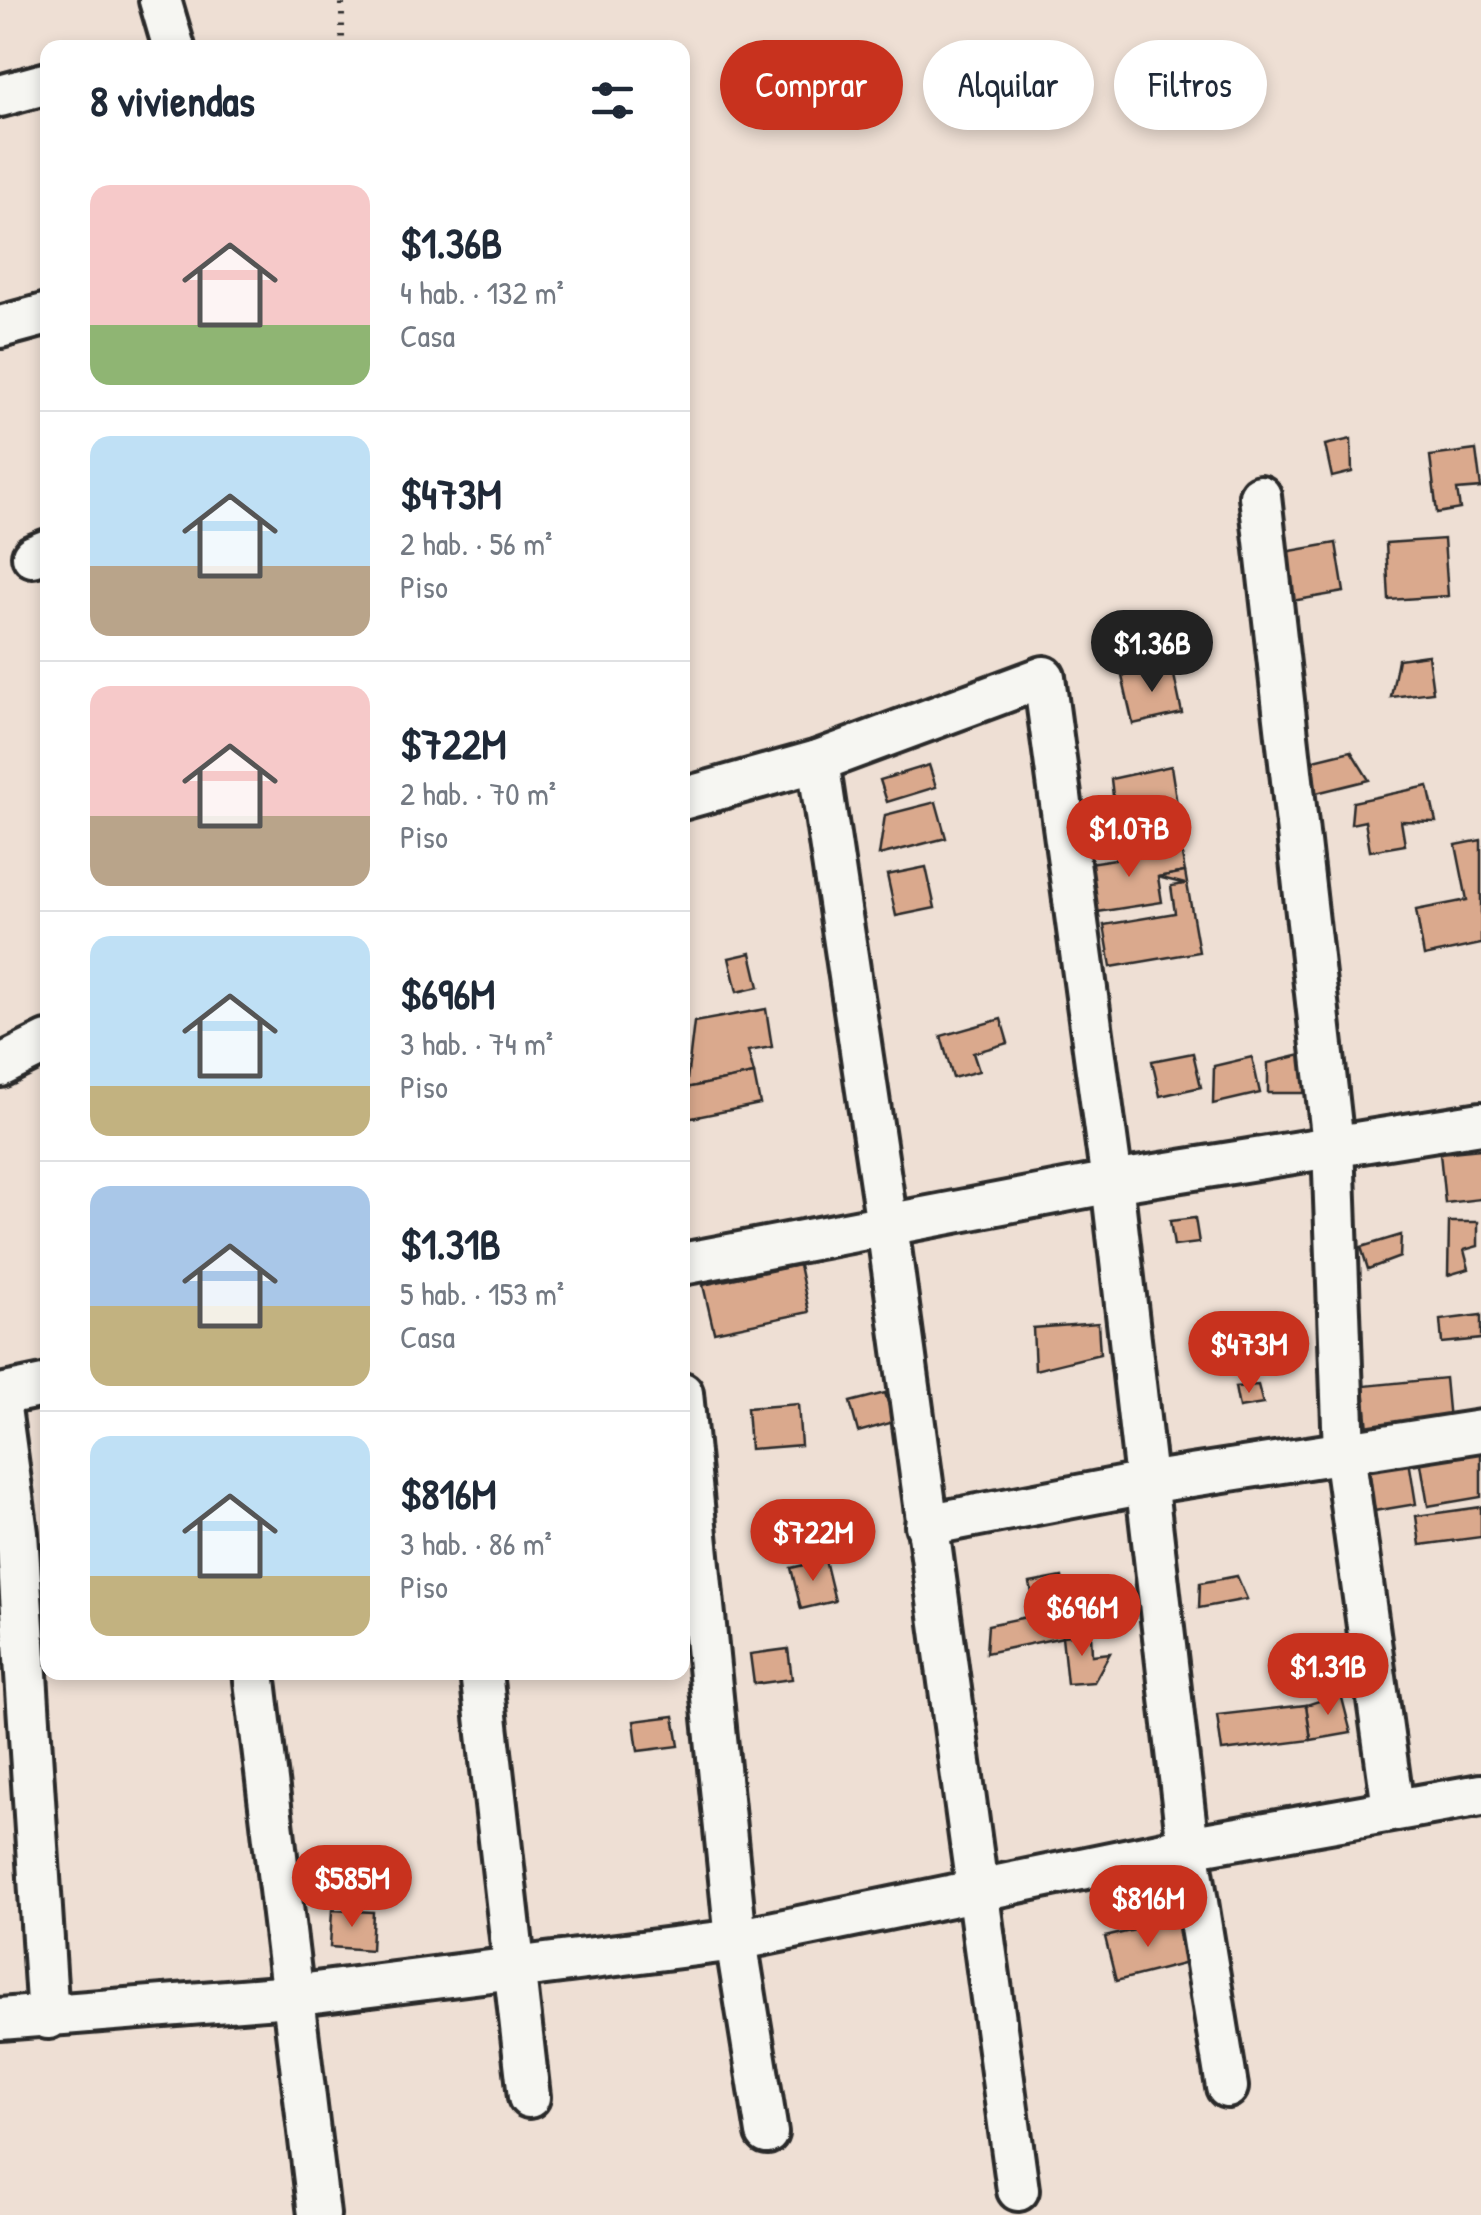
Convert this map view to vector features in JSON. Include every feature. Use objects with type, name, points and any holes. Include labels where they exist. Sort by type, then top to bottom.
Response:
[{"type":"street","points":[[160,0],[172,40]]},
{"type":"street","points":[[0,96],[40,85]]},
{"type":"street","points":[[0,327],[40,316]]},
{"type":"street","points":[[1260,496],[1333,1144],[1344,1452],[1393,1808]]},
{"type":"street","points":[[690,796],[818,761],[1044,676],[1112,1182],[1188,1847],[1227,2087]]},
{"type":"street","points":[[818,761],[887,1225],[974,1890],[1018,2190]]},
{"type":"street","points":[[0,1066],[40,1046]]},
{"type":"street","points":[[690,1262],[1112,1182],[1481,1123]]},
{"type":"street","points":[[0,1394],[40,1386]]},
{"type":"street","points":[[0,1408],[17,1533],[48,2018]]},
{"type":"street","points":[[926,1524],[1146,1483],[1481,1430]]},
{"type":"street","points":[[690,1474],[736,1940],[766,2132]]},
{"type":"street","points":[[255,1680],[319,2215]]},
{"type":"street","points":[[482,1680],[529,2096]]},
{"type":"street","points":[[0,2019],[292,1996],[736,1940],[1188,1847],[1481,1795]]},
{"type":"path","points":[[342,0],[342,40]]},
{"type":"building","points":[[1351,439],[1352,472],[1332,477],[1325,445]]},
{"type":"building","points":[[1476,450],[1481,488],[1457,490],[1460,509],[1437,513],[1430,456]]},
{"type":"building","points":[[1444,539],[1448,596],[1389,600],[1386,543]]},
{"type":"building","points":[[1336,543],[1344,592],[1286,602],[1279,553]]},
{"type":"building","points":[[1428,655],[1433,692],[1391,697],[1398,659]]},
{"type":"building","points":[[1172,666],[1182,713],[1133,724],[1122,676]]},
{"type":"building","points":[[1351,751],[1369,780],[1308,795],[1314,760]]},
{"type":"building","points":[[929,765],[936,787],[887,802],[880,780]]},
{"type":"building","points":[[1171,766],[1178,811],[1116,822],[1111,779]]},
{"type":"building","points":[[1428,786],[1436,822],[1401,821],[1405,845],[1370,851],[1365,821],[1351,824],[1353,802]]},
{"type":"building","points":[[936,802],[946,838],[879,855],[885,815]]},
{"type":"building","points":[[1481,840],[1481,944],[1424,956],[1416,910],[1467,900],[1456,845]]},
{"type":"building","points":[[1181,849],[1185,872],[1158,877],[1162,902],[1091,913],[1082,864]]},
{"type":"building","points":[[926,867],[935,908],[896,916],[887,875]]},
{"type":"building","points":[[1185,872],[1199,952],[1111,967],[1104,925],[1175,913],[1171,886],[1185,884],[1158,877]]},
{"type":"building","points":[[751,953],[759,987],[737,992],[729,958]]},
{"type":"building","points":[[766,1009],[772,1047],[748,1051],[754,1074],[690,1087],[694,1022]]},
{"type":"building","points":[[1001,1019],[1008,1043],[973,1053],[979,1071],[953,1078],[941,1036]]},
{"type":"building","points":[[1193,1053],[1201,1087],[1160,1096],[1152,1061]]},
{"type":"building","points":[[1309,1053],[1309,1093],[1268,1093],[1268,1063]]},
{"type":"building","points":[[1252,1057],[1260,1093],[1213,1104],[1214,1066]]},
{"type":"building","points":[[754,1074],[760,1104],[690,1118],[690,1087]]},
{"type":"building","points":[[1481,1149],[1481,1199],[1445,1203],[1440,1153]]},
{"type":"building","points":[[1195,1218],[1199,1243],[1174,1246],[1170,1221]]},
{"type":"building","points":[[1449,1222],[1478,1222],[1478,1246],[1464,1250],[1469,1269],[1448,1275]]},
{"type":"building","points":[[1401,1235],[1400,1257],[1368,1269],[1361,1247]]},
{"type":"building","points":[[799,1265],[809,1312],[714,1332],[703,1285]]},
{"type":"building","points":[[1481,1315],[1481,1339],[1442,1343],[1440,1320]]},
{"type":"building","points":[[1098,1323],[1100,1354],[1035,1370],[1033,1328]]},
{"type":"building","points":[[1445,1378],[1449,1421],[1368,1430],[1364,1386]]},
{"type":"building","points":[[1258,1385],[1263,1404],[1239,1408],[1235,1387]]},
{"type":"building","points":[[885,1393],[894,1422],[858,1432],[850,1402]]},
{"type":"building","points":[[798,1404],[801,1445],[750,1449],[747,1408]]},
{"type":"building","points":[[1481,1441],[1481,1497],[1428,1506],[1419,1452]]},
{"type":"building","points":[[1408,1454],[1416,1504],[1362,1513],[1354,1463]]},
{"type":"building","points":[[1481,1507],[1481,1537],[1420,1545],[1416,1516]]},
{"type":"building","points":[[788,1510],[793,1534],[802,1532],[805,1549],[769,1557],[760,1517]]},
{"type":"building","points":[[825,1560],[835,1601],[801,1609],[791,1568]]},
{"type":"building","points":[[1237,1576],[1247,1599],[1199,1608],[1200,1583]]},
{"type":"building","points":[[1062,1577],[1073,1635],[986,1653],[988,1625],[1036,1615],[1030,1583]]},
{"type":"building","points":[[1091,1633],[1092,1655],[1110,1653],[1094,1682],[1067,1684],[1062,1636]]},
{"type":"building","points":[[788,1649],[792,1679],[754,1684],[750,1654]]},
{"type":"building","points":[[1341,1694],[1351,1733],[1311,1740],[1306,1705]]},
{"type":"building","points":[[1306,1705],[1311,1740],[1222,1751],[1217,1715]]},
{"type":"building","points":[[674,1716],[679,1746],[638,1751],[634,1721]]},
{"type":"building","points":[[332,1910],[373,1912],[371,1950],[330,1947]]},
{"type":"building","points":[[1181,1919],[1191,1962],[1116,1981],[1105,1937]]}]
